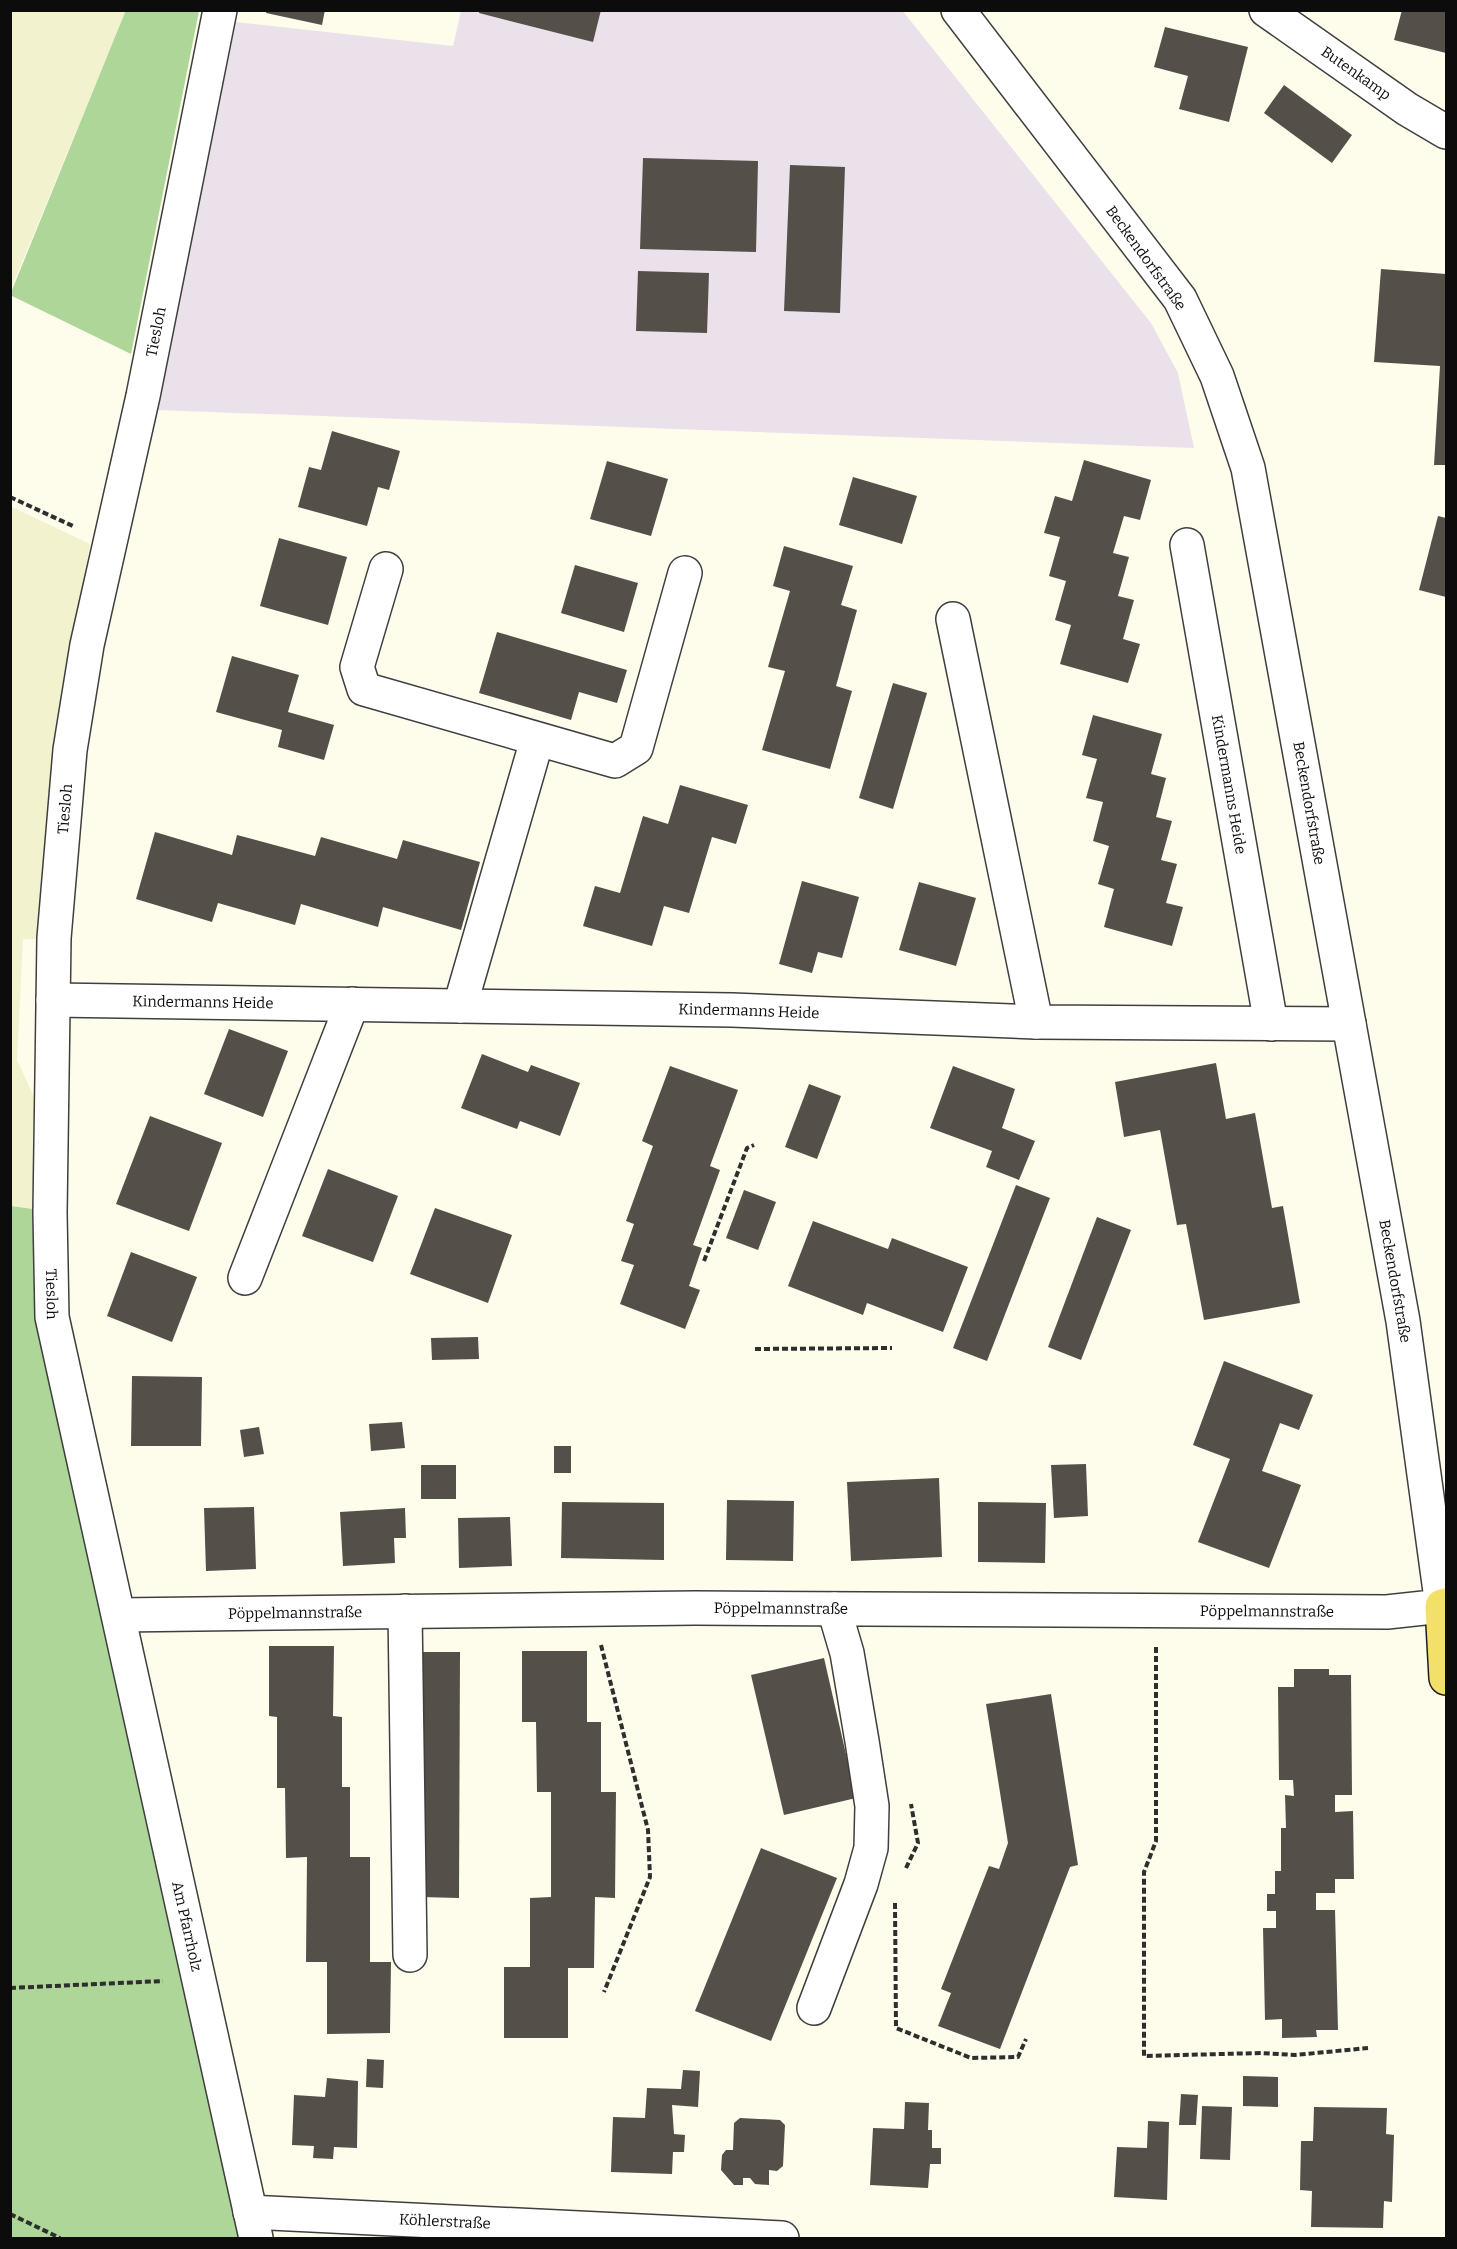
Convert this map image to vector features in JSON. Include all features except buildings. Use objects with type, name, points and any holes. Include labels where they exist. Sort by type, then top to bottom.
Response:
[{"type":"main road","name":"Beckendorfstraße","points":[[1444,1605],[1446,1678]]},
{"type":"street","name":"Tiesloh","points":[[119,1615],[52,1317],[54,938],[70,750],[87,645],[108,543],[143,396],[220,10]]},
{"type":"street","name":"Beckendorfstraße","points":[[958,10],[1180,299],[1217,376],[1248,468],[1403,1321],[1444,1605]]},
{"type":"street","name":"Butenkamp","points":[[1266,10],[1397,102],[1446,132]]},
{"type":"street","name":"Kindermanns Heide","points":[[1188,545],[1271,1024]]},
{"type":"street","points":[[386,569],[357,668],[364,689],[615,761],[636,748],[685,573]]},
{"type":"street","points":[[953,619],[1036,1022]]},
{"type":"street","points":[[460,1006],[537,740]]},
{"type":"street","name":"Kindermanns Heide","points":[[53,1000],[732,1010],[1036,1022],[1348,1024]]},
{"type":"street","points":[[245,1278],[351,1004]]},
{"type":"street","name":"Pöppelmannstraße","points":[[119,1615],[592,1608],[1387,1612],[1444,1605]]},
{"type":"street","points":[[814,2008],[861,1884],[871,1848],[872,1806],[862,1741],[848,1653],[834,1609]]},
{"type":"street","points":[[405,1611],[410,1955]]},
{"type":"street","name":"Am Pfarrholz","points":[[119,1615],[253,2225]]},
{"type":"street","name":"Köhlerstraße","points":[[253,2225],[782,2238]]},
{"type":"path","points":[[10,497],[108,543]]},
{"type":"path","points":[[704,1261],[747,1148],[754,1146]]},
{"type":"path","points":[[755,1349],[892,1348]]},
{"type":"path","points":[[592,1608],[648,1830],[650,1877],[604,1992]]},
{"type":"path","points":[[1156,1610],[1156,1841],[1144,1872],[1144,2056],[1261,2053],[1295,2055],[1368,2048]]},
{"type":"path","points":[[904,1871],[918,1843],[910,1796]]},
{"type":"path","points":[[895,1901],[897,2028],[971,2058],[1018,2057],[1026,2039]]},
{"type":"path","points":[[10,1988],[200,1979]]},
{"type":"path","points":[[10,2214],[60,2238]]},
{"type":"shaded area","points":[[902,10],[1151,323],[1178,373],[1194,448],[157,410],[236,22],[453,46],[461,11]]},
{"type":"green space","points":[[126,10],[199,11],[131,354],[10,295]]},
{"type":"green space","points":[[11,11],[126,11],[11,289]]},
{"type":"green space","points":[[10,506],[90,544],[67,683],[43,939],[23,939],[17,1060],[36,1101],[33,1209],[10,1206]]},
{"type":"green space","points":[[11,1206],[33,1209],[242,2238],[11,2238]]}]
